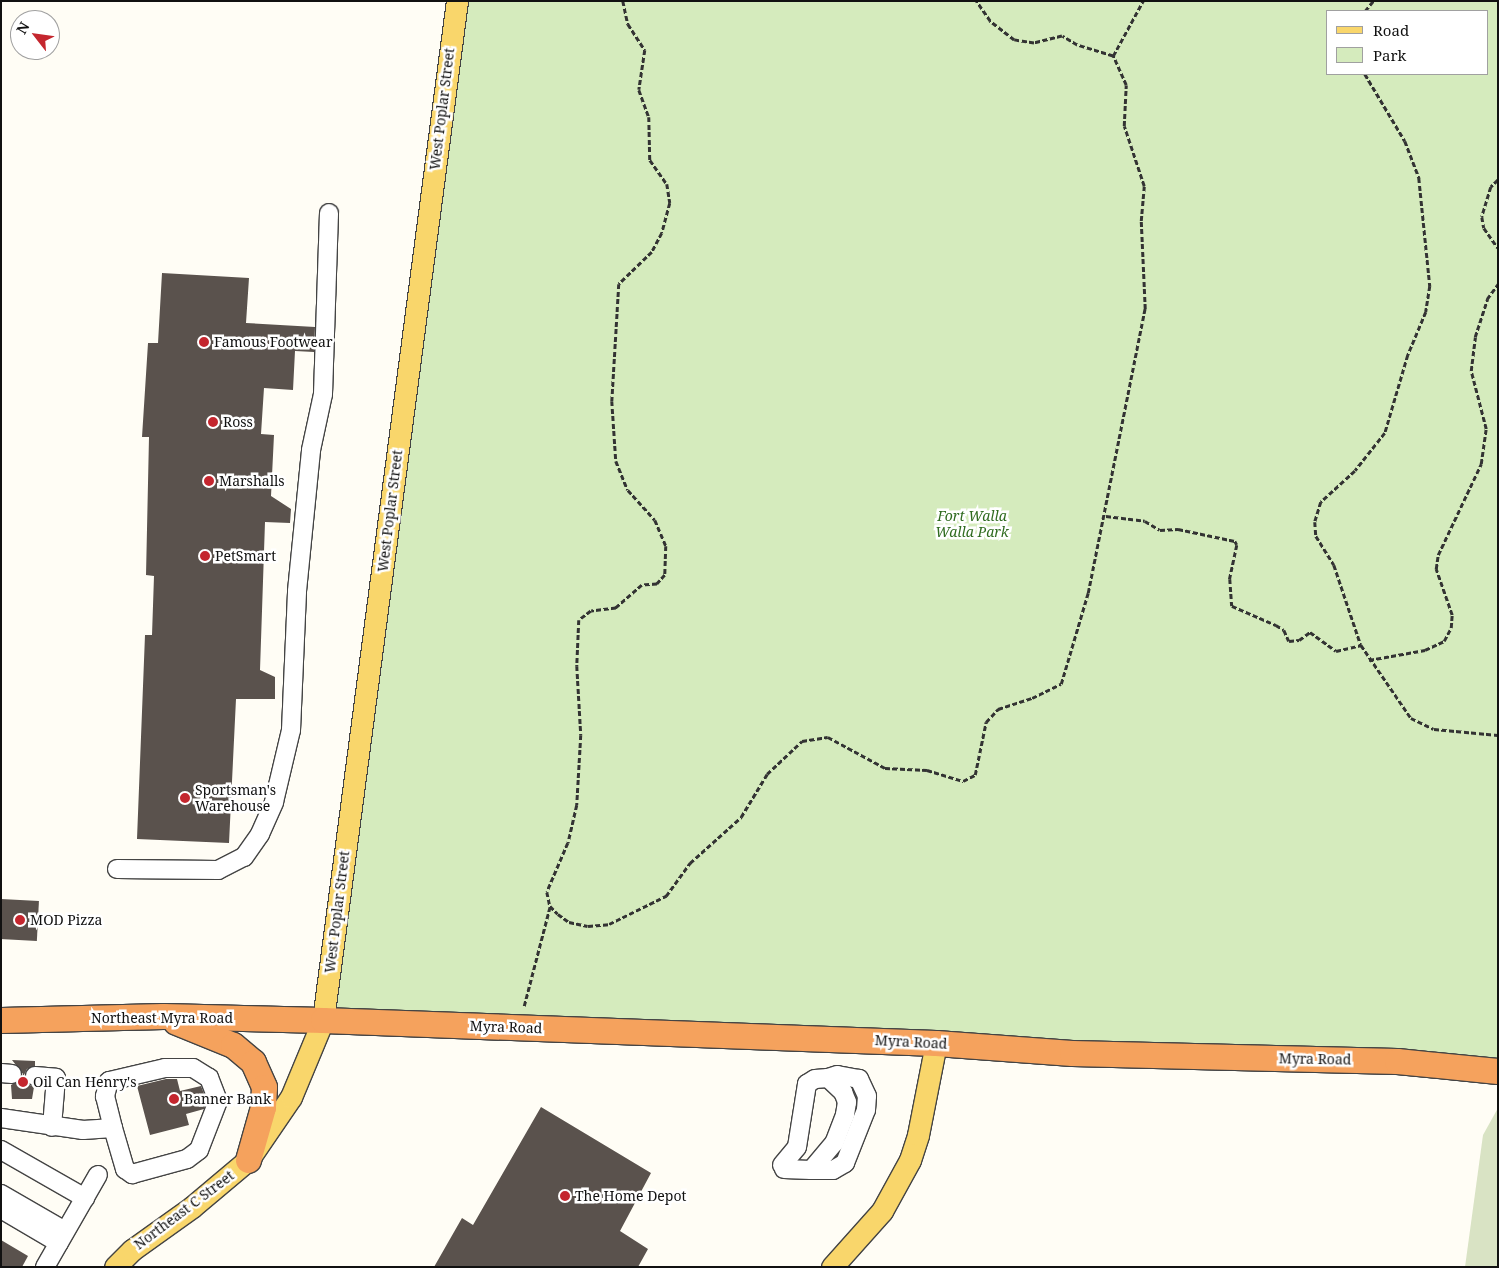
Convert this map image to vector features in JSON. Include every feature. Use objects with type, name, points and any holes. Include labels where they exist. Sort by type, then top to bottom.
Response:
[{"type":"highway","name":"Northeast Myra Road","points":[[1,1020],[163,1016],[323,1020]]},
{"type":"highway","points":[[163,1016],[233,1045],[252,1062],[264,1087],[263,1107],[248,1160]]},
{"type":"highway","name":"Myra Road","points":[[323,1020],[936,1043],[1072,1053],[1397,1061],[1498,1071]]},
{"type":"main road","name":"West Poplar Street","points":[[323,1020],[457,1]]},
{"type":"main road","name":"Northeast C Street","points":[[114,1267],[132,1250],[192,1208],[248,1160],[291,1097],[323,1020]]},
{"type":"main road","points":[[832,1267],[882,1212],[910,1160],[918,1135],[936,1043]]},
{"type":"lane","points":[[117,869],[218,870],[244,857],[260,834],[274,802],[291,730],[297,591],[311,450],[323,394],[329,213]]},
{"type":"lane","points":[[165,1068],[193,1068],[209,1078],[218,1102],[200,1150],[187,1159],[132,1174],[125,1169],[113,1128],[104,1096],[109,1081],[165,1068]]},
{"type":"lane","points":[[837,1075],[859,1079],[867,1096],[866,1110],[845,1163],[833,1170],[811,1170],[783,1167],[797,1147],[807,1084],[815,1079],[837,1075]]},
{"type":"lane","points":[[35,1076],[56,1078],[52,1127]]},
{"type":"lane","points":[[1,1118],[52,1127],[84,1130],[113,1128]]},
{"type":"lane","points":[[1,1150],[85,1198]]},
{"type":"lane","points":[[45,1267],[98,1175]]},
{"type":"lane","points":[[1,1194],[62,1237]]},
{"type":"lane","points":[[1,1209],[62,1237]]},
{"type":"path","points":[[524,1006],[550,906],[547,892],[568,843],[580,778],[577,666],[579,620],[590,611],[616,608],[642,585],[657,584],[665,574],[666,546],[655,520],[628,490],[616,461],[612,401],[620,284],[652,252],[662,233],[670,203],[667,184],[650,160],[649,117],[640,90],[645,50],[628,24],[623,1]]},
{"type":"path","points":[[550,906],[569,922],[588,926],[609,924],[657,903],[666,896],[690,862],[741,818],[767,774],[802,741],[828,737],[885,768],[927,770],[963,781],[975,776],[986,722],[998,709],[1032,698],[1061,684],[1088,593],[1105,516],[1106,499],[1145,309],[1141,221],[1144,186],[1124,126],[1126,85],[1113,56],[1077,45],[1062,36],[1034,43],[1014,40],[990,20],[976,1]]},
{"type":"path","points":[[1113,56],[1143,1]]},
{"type":"path","points":[[1366,75],[1405,141],[1419,178],[1430,286],[1426,312],[1408,355],[1385,433],[1355,471],[1321,502],[1315,522],[1316,536],[1334,565],[1361,645],[1369,660],[1419,724],[1434,729],[1498,735]]},
{"type":"path","points":[[1498,180],[1491,187],[1482,217],[1484,228],[1498,248]]},
{"type":"path","points":[[1369,660],[1425,650],[1444,641],[1451,628],[1452,615],[1436,569],[1438,555],[1481,464],[1486,429],[1471,371],[1475,337],[1487,299],[1498,284]]},
{"type":"path","points":[[1105,516],[1145,521],[1160,530],[1178,529],[1235,541],[1238,545],[1230,579],[1232,606],[1276,625],[1284,630],[1289,641],[1299,640],[1310,632],[1336,651],[1361,645]]},
{"type":"green space","name":"Fort Walla Walla Park","points":[[457,1],[1498,1],[1498,1071],[323,1020]]},
{"type":"green space","points":[[1498,1108],[1498,1267],[1465,1267],[1483,1135]]},
{"type":"building","points":[[162,273],[249,278],[246,323],[315,327],[314,352],[295,351],[293,390],[264,388],[261,434],[274,435],[271,496],[291,509],[290,523],[265,522],[260,670],[275,677],[275,699],[236,699],[229,843],[137,839],[145,635],[152,635],[154,576],[146,575],[149,437],[142,437],[148,343],[158,343]]},
{"type":"building","name":"MOD Pizza","points":[[1,899],[39,901],[37,941],[1,939]]},
{"type":"building","name":"Oil Can Henry's","points":[[12,1060],[35,1061],[35,1066],[27,1069],[24,1075],[28,1084],[34,1087],[32,1099],[12,1099],[11,1085],[20,1080],[23,1074]]},
{"type":"building","name":"Banner Bank","points":[[166,1079],[177,1079],[180,1091],[201,1086],[207,1101],[204,1109],[186,1114],[189,1125],[150,1135],[137,1086]]},
{"type":"building","name":"The Home Depot","points":[[541,1107],[651,1173],[620,1231],[648,1249],[638,1267],[434,1267],[462,1218],[473,1225]]},
{"type":"building","points":[[1,1240],[28,1256],[22,1267],[1,1267]]},
{"type":"place","name":"Famous Footwear","points":[[204,342]]},
{"type":"place","name":"Ross","points":[[213,422]]},
{"type":"place","name":"Marshalls","points":[[209,481]]},
{"type":"place","name":"PetSmart","points":[[205,556]]},
{"type":"place","name":"Sportsman's Warehouse","points":[[185,798]]},
{"type":"place","name":"MOD Pizza","points":[[20,920]]},
{"type":"place","name":"Oil Can Henry's","points":[[23,1082]]},
{"type":"place","name":"Banner Bank","points":[[174,1099]]},
{"type":"place","name":"The Home Depot","points":[[565,1196]]}]
